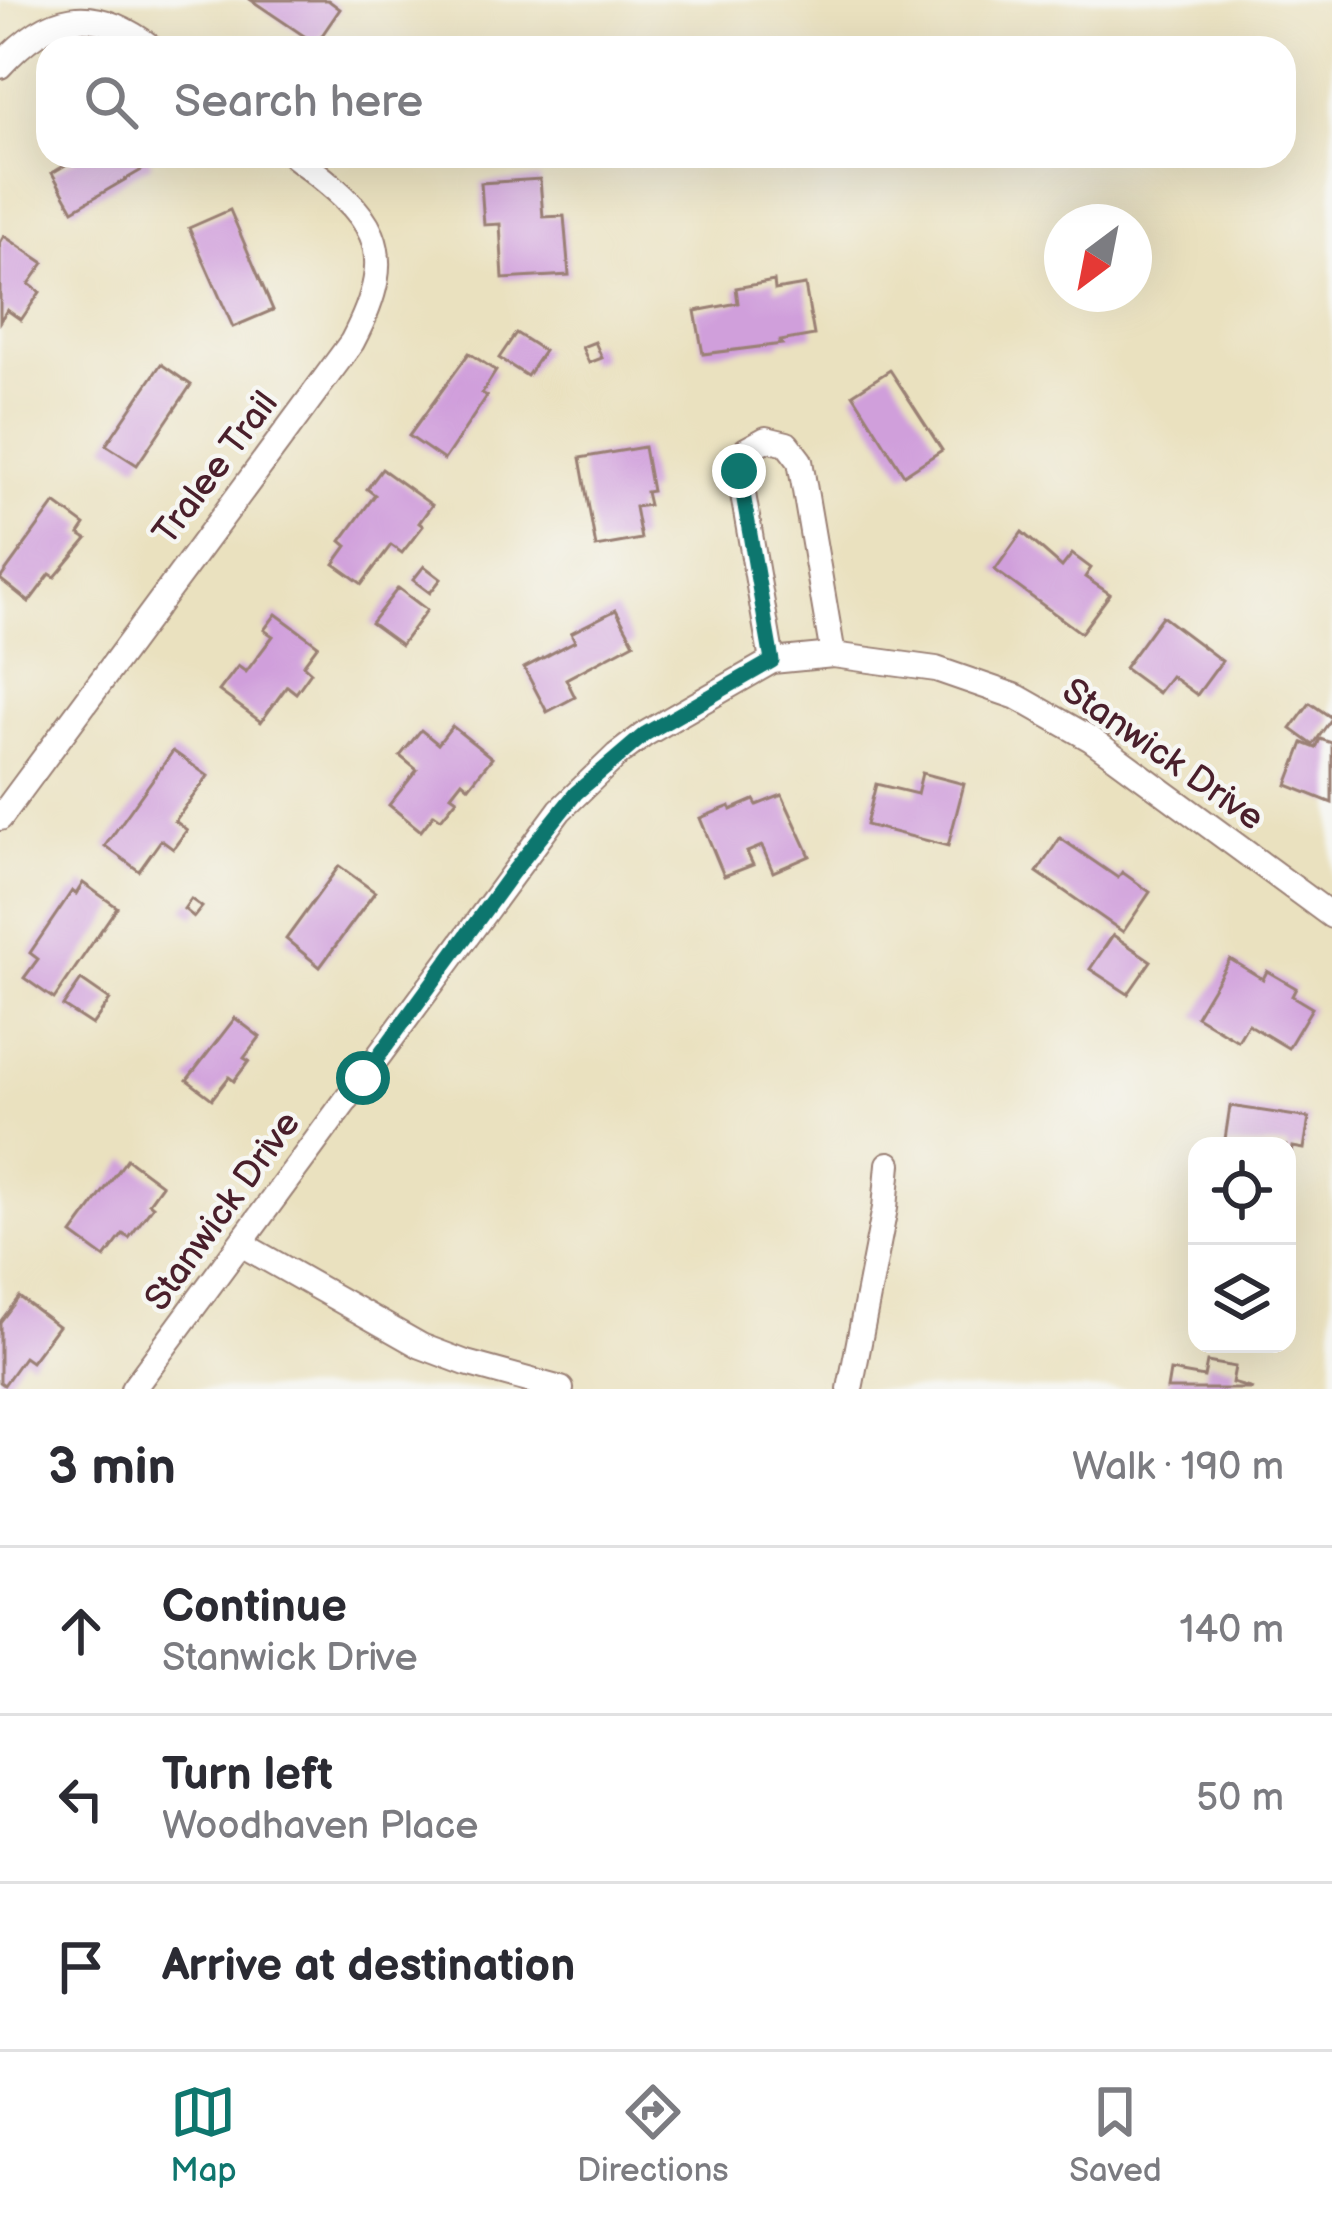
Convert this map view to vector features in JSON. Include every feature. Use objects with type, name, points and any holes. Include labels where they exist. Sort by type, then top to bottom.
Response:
[{"type":"street","points":[[0,65],[29,35],[57,20],[110,22],[133,36]]},
{"type":"street","name":"Tralee Trail","points":[[0,818],[352,342],[371,305],[380,261],[368,225],[347,196],[310,168]]},
{"type":"street","points":[[772,661],[739,471],[746,450],[766,439],[787,444],[800,461],[833,655]]},
{"type":"street","name":"Stanwick Drive","points":[[134,1389],[560,810],[616,755],[645,734],[772,661],[833,655],[936,670],[1017,697],[1091,739],[1332,916]]},
{"type":"street","points":[[850,1389],[889,1164]]},
{"type":"street","points":[[241,1244],[421,1346],[466,1364],[561,1389]]},
{"type":"building","points":[[251,0],[328,0],[340,9],[321,36],[304,36]]},
{"type":"building","points":[[61,168],[145,168],[73,210],[52,173]]},
{"type":"building","points":[[540,179],[543,217],[564,216],[569,275],[503,279],[500,224],[484,225],[481,183]]},
{"type":"building","points":[[230,210],[273,310],[233,327],[189,228]]},
{"type":"building","points":[[4,236],[44,263],[29,284],[40,292],[21,320],[7,310],[0,321],[0,243]]},
{"type":"building","points":[[774,281],[775,290],[805,285],[814,335],[703,354],[695,311],[738,303],[736,288]]},
{"type":"building","points":[[516,333],[544,351],[527,376],[499,358]]},
{"type":"building","points":[[595,342],[602,358],[589,363],[582,347]]},
{"type":"building","points":[[469,353],[496,371],[482,393],[487,396],[444,460],[409,436]]},
{"type":"building","points":[[161,364],[191,385],[137,465],[106,445]]},
{"type":"building","points":[[890,370],[942,450],[904,475],[853,394]]},
{"type":"building","points":[[644,447],[652,491],[646,492],[649,505],[635,507],[641,539],[596,547],[580,458]]},
{"type":"building","points":[[382,469],[432,505],[402,553],[391,545],[362,584],[334,564],[347,546],[341,541],[375,495],[367,489]]},
{"type":"building","points":[[55,503],[85,525],[79,534],[87,539],[29,602],[0,579]]},
{"type":"building","points":[[1022,532],[1062,567],[1072,554],[1091,568],[1085,577],[1110,594],[1081,633],[995,570]]},
{"type":"building","points":[[424,566],[441,579],[430,593],[413,580]]},
{"type":"building","points":[[398,588],[427,610],[401,645],[371,623]]},
{"type":"building","points":[[616,610],[634,643],[566,679],[575,697],[547,712],[524,668],[575,641],[571,633]]},
{"type":"building","points":[[276,614],[318,645],[303,665],[311,672],[296,693],[287,686],[261,722],[219,691],[238,666],[246,672],[273,636],[264,630]]},
{"type":"building","points":[[1162,616],[1222,661],[1197,695],[1171,676],[1158,693],[1124,668]]},
{"type":"building","points":[[1310,703],[1332,718],[1313,745],[1291,729]]},
{"type":"building","points":[[452,726],[492,758],[469,787],[462,781],[451,795],[457,799],[441,819],[434,814],[421,831],[389,805],[417,770],[400,756],[421,730],[438,744]]},
{"type":"building","points":[[1320,739],[1332,743],[1332,803],[1287,785],[1303,743],[1316,748]]},
{"type":"building","points":[[173,751],[208,776],[175,821],[187,830],[173,849],[161,840],[139,871],[105,846]]},
{"type":"building","points":[[922,773],[964,784],[948,846],[866,825],[876,784],[917,794]]},
{"type":"building","points":[[782,795],[810,856],[773,872],[762,846],[747,852],[753,865],[724,876],[700,818]]},
{"type":"building","points":[[1060,838],[1118,878],[1122,872],[1150,892],[1123,932],[1037,872]]},
{"type":"building","points":[[339,866],[375,892],[320,967],[286,939]]},
{"type":"building","points":[[83,883],[117,907],[54,999],[24,978],[38,959],[30,953],[72,891],[76,894]]},
{"type":"building","points":[[191,899],[202,907],[194,917],[184,909]]},
{"type":"building","points":[[1113,935],[1151,961],[1128,994],[1090,969]]},
{"type":"building","points":[[1230,959],[1263,979],[1267,971],[1296,988],[1292,996],[1312,1008],[1288,1048],[1248,1024],[1238,1041],[1196,1016]]},
{"type":"building","points":[[81,980],[110,1000],[92,1025],[63,1006]]},
{"type":"building","points":[[235,1018],[260,1037],[234,1081],[229,1077],[212,1099],[187,1080]]},
{"type":"building","points":[[1230,1106],[1309,1118],[1304,1149],[1296,1148],[1296,1137],[1225,1137]]},
{"type":"building","points":[[127,1159],[162,1185],[129,1238],[123,1234],[105,1258],[72,1234]]},
{"type":"building","points":[[19,1297],[58,1326],[31,1362],[24,1357],[4,1385],[0,1382],[0,1322]]},
{"type":"building","points":[[1207,1362],[1235,1367],[1232,1383],[1253,1389],[1167,1389],[1170,1371],[1204,1377]]},
{"type":"route","points":[[363,1078],[576,793],[645,734],[772,661],[739,471]]}]
